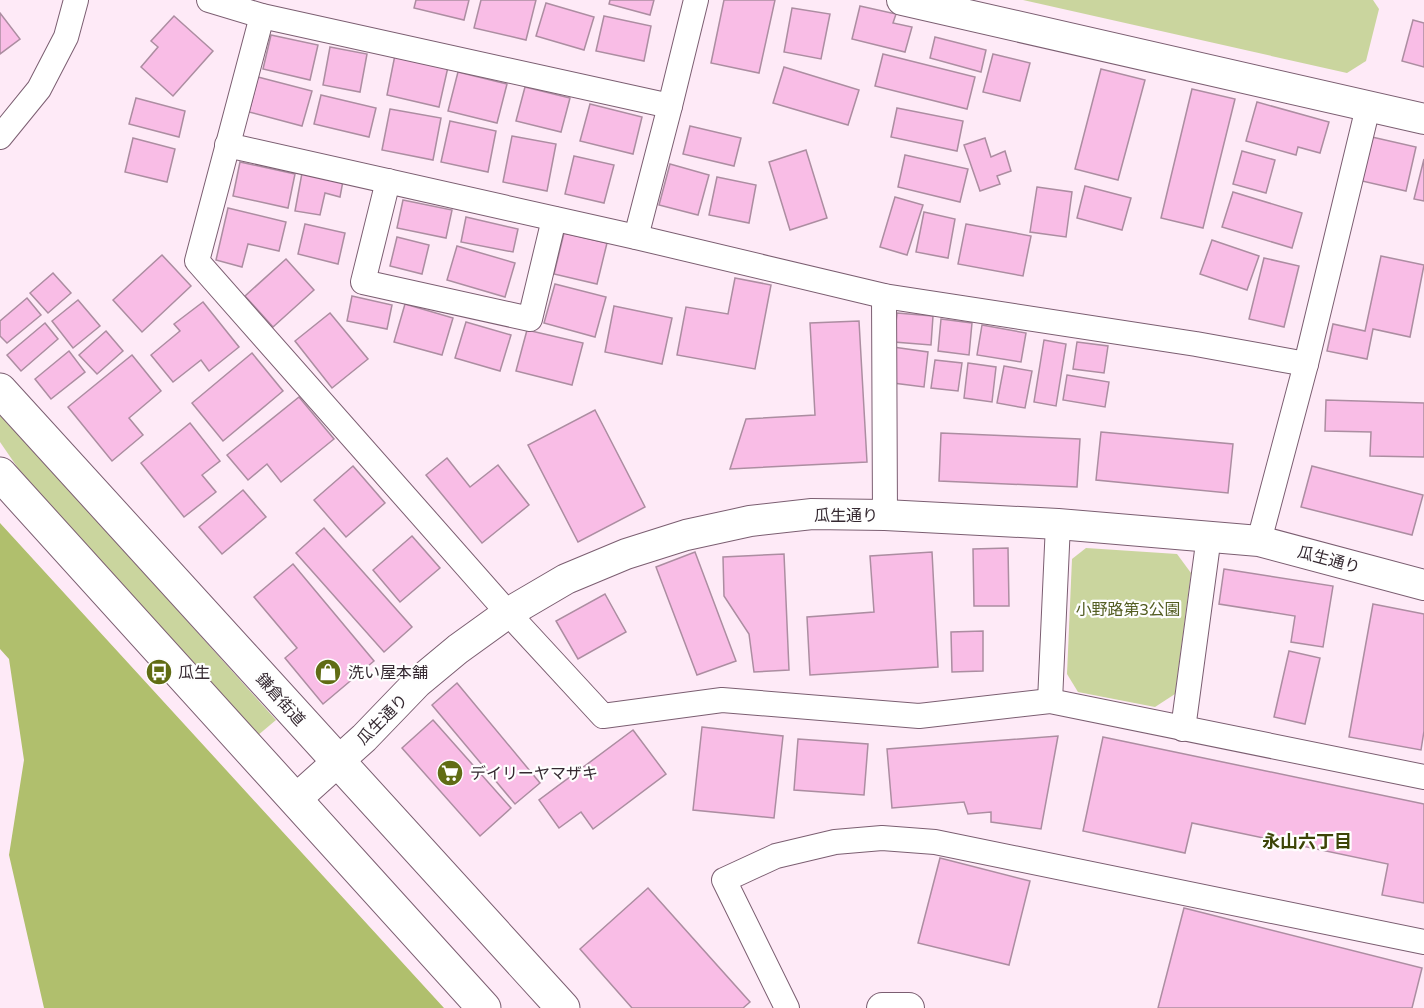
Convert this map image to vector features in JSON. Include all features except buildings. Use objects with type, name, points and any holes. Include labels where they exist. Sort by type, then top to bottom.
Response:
[{"type":"main road","name":"鎌倉街道","points":[[0,390],[563,1008]]},
{"type":"main road","points":[[0,474],[484,1008]]},
{"type":"street","points":[[0,137],[39,89],[66,37],[76,0]]},
{"type":"street","points":[[209,0],[262,16],[670,106]]},
{"type":"street","points":[[636,237],[696,0]]},
{"type":"street","points":[[902,0],[1424,119]]},
{"type":"street","points":[[262,16],[197,261],[603,717],[722,700],[919,716],[1050,701],[1424,777]]},
{"type":"street","points":[[1259,541],[1306,364],[1368,107]]},
{"type":"street","points":[[226,145],[636,237],[884,296],[1196,344],[1306,364]]},
{"type":"street","points":[[388,181],[363,282],[530,319],[554,219]]},
{"type":"street","points":[[884,296],[885,515]]},
{"type":"street","name":"瓜生通り","points":[[296,800],[338,762],[417,683],[458,649],[508,613],[566,579],[626,554],[686,535],[750,521],[812,514],[885,515],[1058,524],[1209,536],[1259,541],[1424,585]]},
{"type":"street","points":[[1050,701],[1058,524]]},
{"type":"street","points":[[1183,729],[1209,536]]},
{"type":"street","points":[[787,1008],[724,880],[776,856],[835,842],[882,838],[935,842],[1424,942]]},
{"type":"street","points":[[882,1008],[909,1008]]},
{"type":"green space","points":[[1023,0],[1373,0],[1379,9],[1366,61],[1347,73]]},
{"type":"green space","points":[[0,412],[276,720],[257,736],[22,474],[0,442]]},
{"type":"green space","points":[[0,523],[444,1008],[44,1008],[9,855],[24,760],[9,659],[0,649]]},
{"type":"green space","name":"小野路第3公園","points":[[1086,548],[1177,554],[1191,573],[1175,694],[1155,707],[1078,692],[1067,674],[1072,559]]},
{"type":"place","name":"瓜生","points":[[159,672]]},
{"type":"place","name":"洗い屋本舗","points":[[328,672]]},
{"type":"place","name":"デイリーヤマザキ","points":[[450,773]]},
{"type":"district","name":"永山六丁目","points":[[1307,842]]}]
